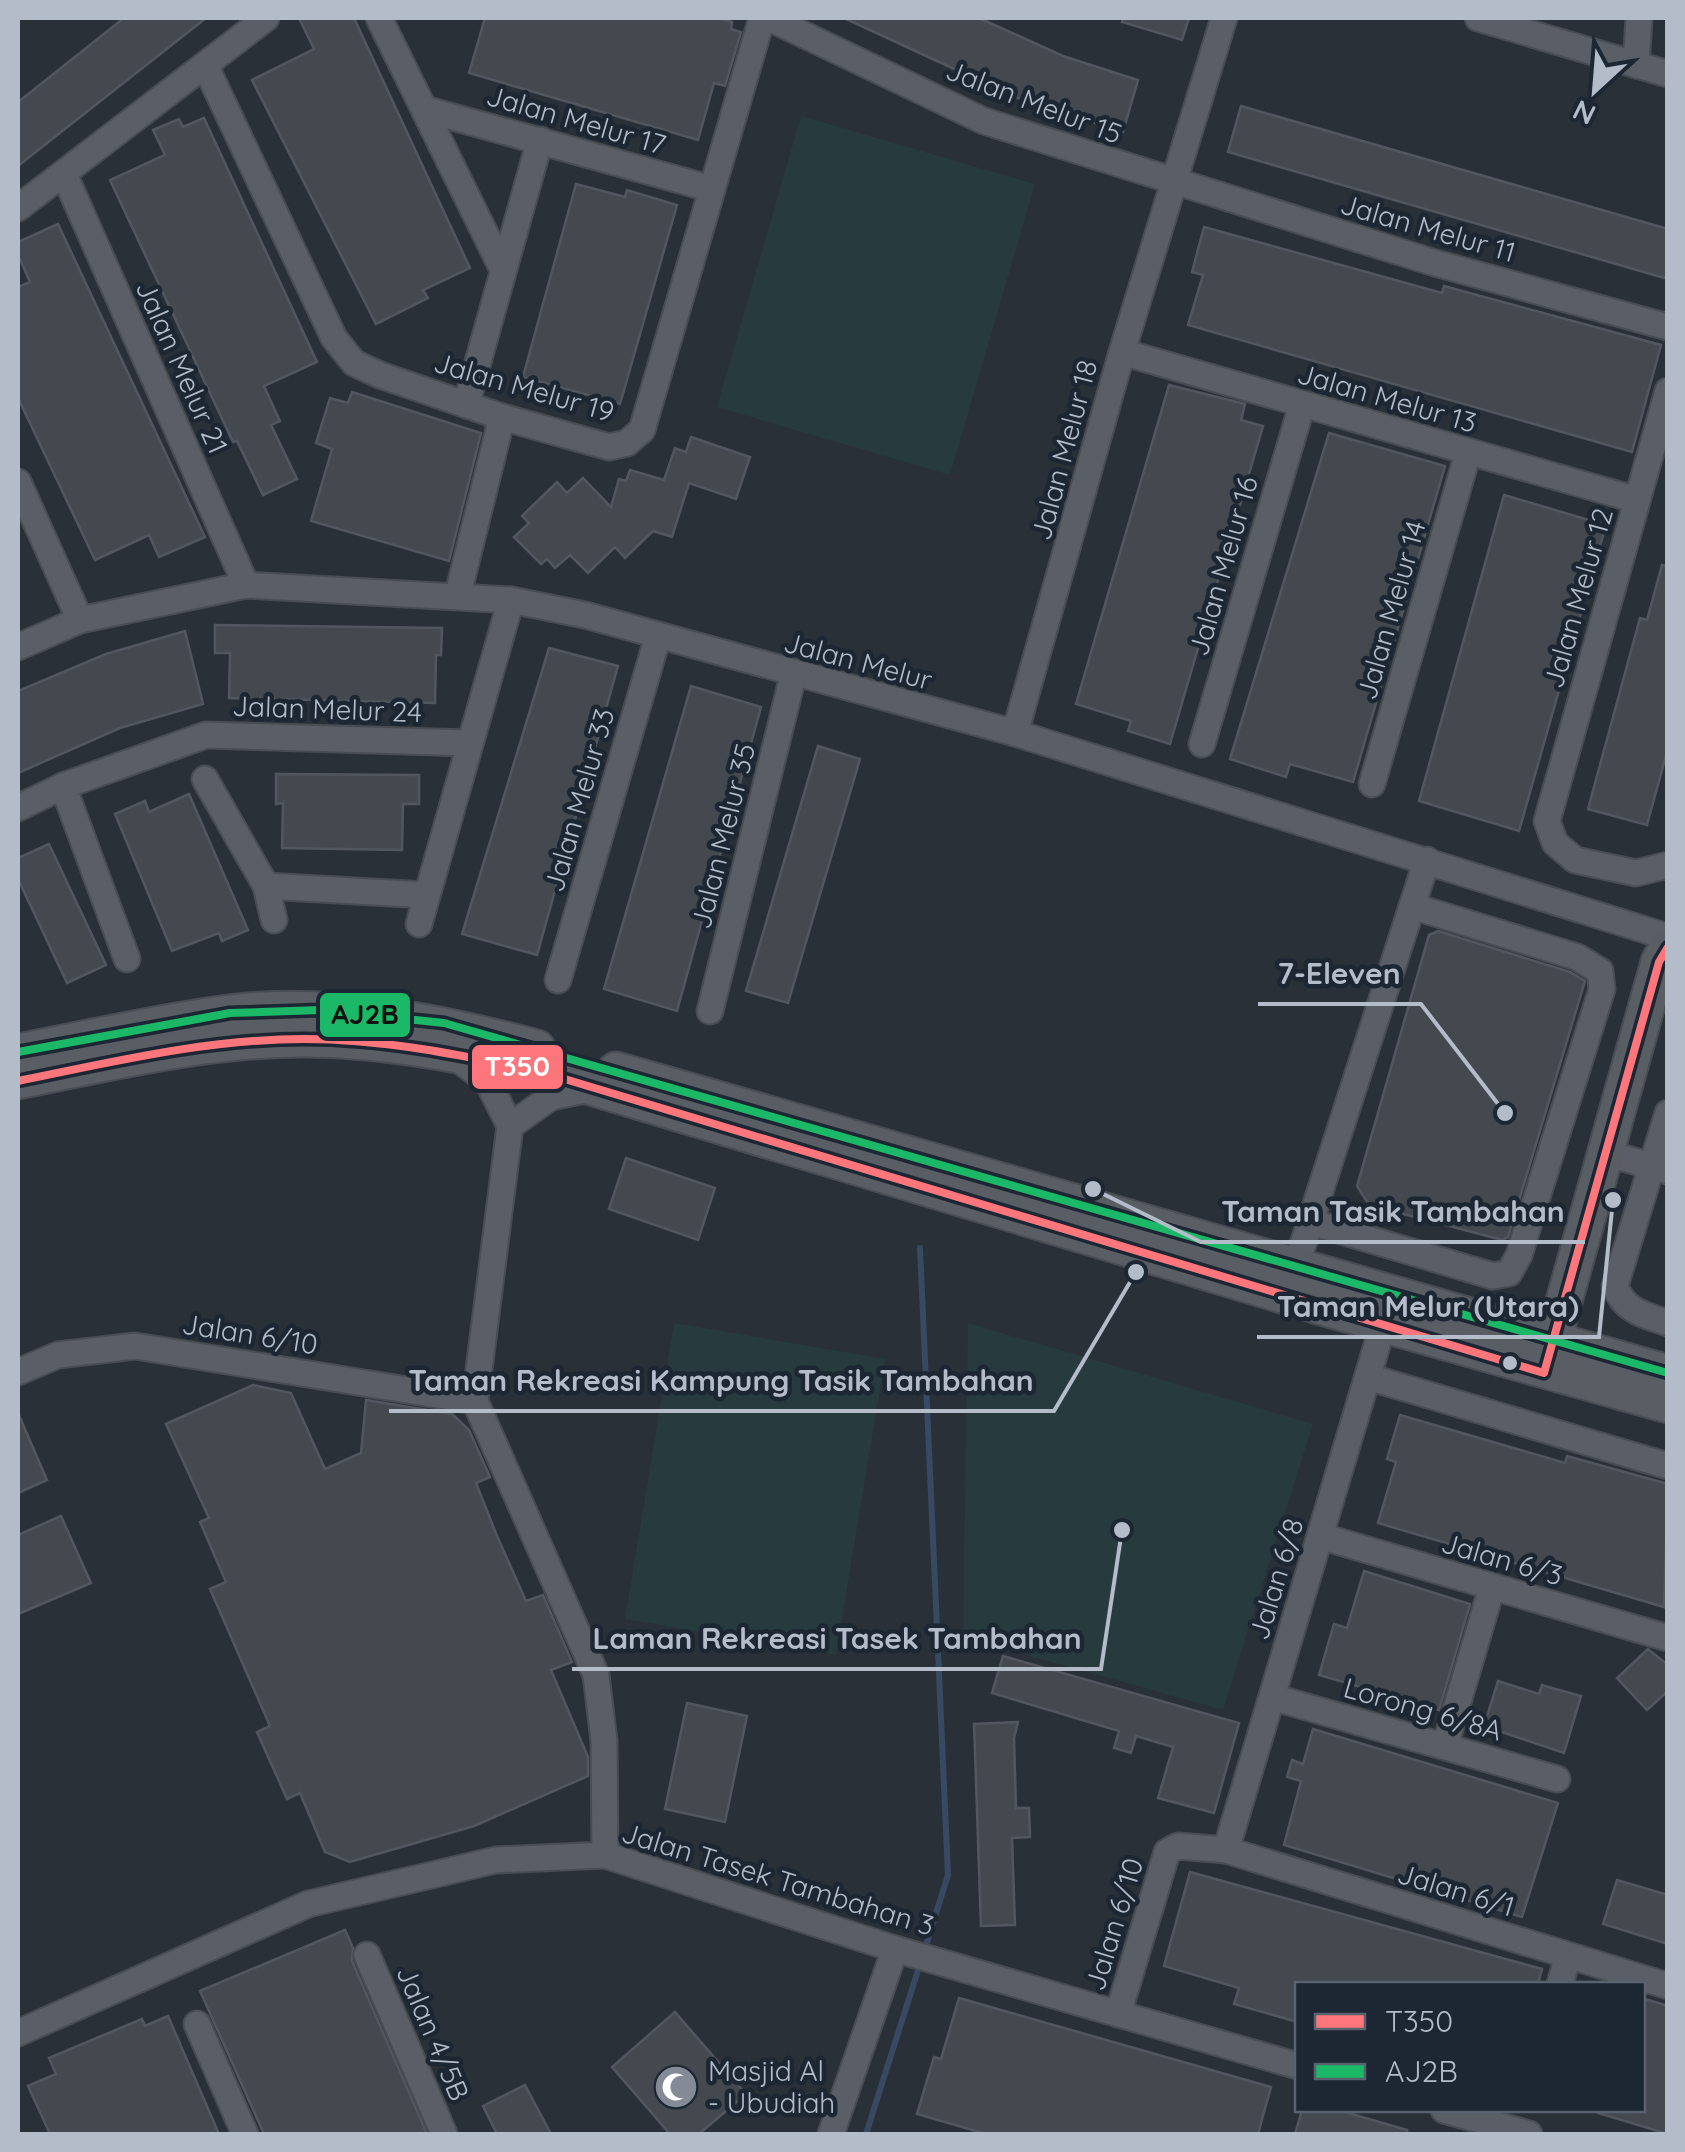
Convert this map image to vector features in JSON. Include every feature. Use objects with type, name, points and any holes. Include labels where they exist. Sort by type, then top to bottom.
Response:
[{"type":"street","points":[[18,208],[266,18]]},
{"type":"street","points":[[379,18],[503,270]]},
{"type":"street","name":"Jalan Melur 19","points":[[205,65],[334,338],[354,362],[466,406],[609,447],[627,443],[642,430],[766,18]]},
{"type":"street","name":"Jalan Melur 15","points":[[766,18],[984,121],[1173,183]]},
{"type":"street","name":"Jalan Melur 18","points":[[1015,733],[1122,352],[1224,18]]},
{"type":"street","points":[[1478,18],[1668,74]]},
{"type":"street","points":[[1636,65],[1640,18]]},
{"type":"street","name":"Jalan Melur 17","points":[[424,109],[712,189]]},
{"type":"street","points":[[466,406],[540,140]]},
{"type":"street","name":"Jalan Melur 21","points":[[64,174],[246,585]]},
{"type":"street","name":"Jalan Melur 11","points":[[1173,183],[1435,263],[1668,327]]},
{"type":"street","name":"Jalan Melur 13","points":[[1122,352],[1637,500]]},
{"type":"street","name":"Jalan Melur 12","points":[[1668,391],[1547,821],[1554,843],[1575,860],[1636,874],[1668,865]]},
{"type":"street","name":"Jalan Melur 16","points":[[1202,744],[1302,405]]},
{"type":"street","points":[[458,594],[502,417]]},
{"type":"street","name":"Jalan Melur 14","points":[[1372,784],[1468,453]]},
{"type":"street","points":[[18,482],[80,620]]},
{"type":"street","name":"Jalan Melur","points":[[18,647],[80,620],[246,585],[511,600],[1015,733],[1668,937]]},
{"type":"street","points":[[420,924],[511,600]]},
{"type":"street","name":"Jalan Melur 33","points":[[558,980],[658,636]]},
{"type":"street","name":"Jalan Melur 35","points":[[710,1011],[794,676]]},
{"type":"street","name":"Jalan Melur 24","points":[[18,808],[64,786],[206,735],[468,744]]},
{"type":"street","points":[[205,779],[266,886],[274,920]]},
{"type":"street","points":[[64,786],[127,959]]},
{"type":"street","points":[[1296,1270],[1427,860]]},
{"type":"street","points":[[266,886],[426,896]]},
{"type":"street","points":[[1311,1222],[1493,1276],[1510,1273],[1519,1255],[1602,989],[1600,971],[1577,957],[1412,906]]},
{"type":"street","points":[[1548,1358],[1603,1152],[1659,962],[1668,946]]},
{"type":"street","points":[[18,1052],[230,1013],[321,1010],[444,1024],[973,1187],[1383,1325],[1548,1358],[1668,1373]]},
{"type":"street","points":[[18,1081],[196,1046],[306,1038],[449,1053],[538,1071],[1296,1270],[1668,1404]]},
{"type":"street","points":[[449,1053],[488,1082],[510,1126],[476,1400],[596,1675],[604,1740],[605,1855]]},
{"type":"street","points":[[510,1126],[551,1097],[593,1088]]},
{"type":"street","points":[[1668,1114],[1660,1169],[1615,1286],[1621,1302],[1640,1314],[1668,1323]]},
{"type":"street","points":[[1603,1152],[1660,1169]]},
{"type":"street","name":"Jalan 6/8","points":[[1226,1850],[1383,1325]]},
{"type":"street","name":"Jalan 6/10","points":[[18,1372],[58,1355],[135,1346],[476,1400]]},
{"type":"street","points":[[1368,1377],[1668,1466]]},
{"type":"street","name":"Jalan 6/3","points":[[1320,1536],[1667,1635]]},
{"type":"street","points":[[1445,1746],[1492,1587]]},
{"type":"street","name":"Lorong 6/8A","points":[[1272,1696],[1556,1779]]},
{"type":"street","name":"Jalan 6/10","points":[[1118,2014],[1168,1852],[1178,1846],[1226,1850]]},
{"type":"street","name":"Jalan 6/1","points":[[1226,1850],[1668,1986]]},
{"type":"street","name":"Jalan Tasek Tambahan 3","points":[[18,2033],[308,1904],[496,1860],[605,1855],[904,1951],[1295,2065]]},
{"type":"street","points":[[832,2134],[904,1951]]},
{"type":"street","name":"Jalan 4/5B","points":[[368,1954],[444,2134]]},
{"type":"street","points":[[1561,1982],[1568,1956]]},
{"type":"street","points":[[197,2024],[244,2134]]},
{"type":"street","points":[[1455,2112],[1523,2125]]},
{"type":"green space","points":[[801,116],[1035,184],[950,475],[717,407]]},
{"type":"green space","points":[[674,1323],[885,1359],[836,1655],[625,1619]]},
{"type":"green space","points":[[968,1323],[1313,1424],[1223,1710],[963,1637]]},
{"type":"building","points":[[124,18],[206,18],[18,166],[18,102]]},
{"type":"building","points":[[299,18],[354,18],[470,268],[423,290],[428,298],[376,324],[252,80],[314,49]]},
{"type":"building","points":[[485,18],[717,18],[732,22],[731,29],[741,32],[725,86],[714,83],[698,140],[469,73]]},
{"type":"building","points":[[844,18],[979,18],[1063,56],[1138,80],[1123,132],[1015,97]]},
{"type":"building","points":[[1123,18],[1189,18],[1182,40],[1122,22]]},
{"type":"building","points":[[1241,106],[1668,229],[1668,279],[1228,152]]},
{"type":"building","points":[[204,118],[317,362],[264,386],[280,421],[271,425],[297,479],[263,495],[237,441],[233,442],[110,180],[165,155],[153,130],[179,119],[183,127]]},
{"type":"building","points":[[576,184],[625,197],[627,190],[677,205],[620,404],[523,377]]},
{"type":"building","points":[[58,224],[205,537],[159,557],[149,535],[95,560],[18,398],[18,287],[30,282],[18,255],[18,242]]},
{"type":"building","points":[[1204,227],[1442,293],[1444,286],[1661,345],[1632,452],[1188,325],[1203,275],[1192,272]]},
{"type":"building","points":[[1169,385],[1245,404],[1241,420],[1263,426],[1170,744],[1128,731],[1131,721],[1076,704]]},
{"type":"building","points":[[352,392],[481,433],[449,561],[311,521],[332,449],[316,443],[330,398],[348,403]]},
{"type":"building","points":[[1329,433],[1445,466],[1353,782],[1290,764],[1286,777],[1230,759]]},
{"type":"building","points":[[691,437],[750,457],[736,499],[689,483],[672,537],[653,531],[625,558],[615,547],[588,573],[570,555],[555,568],[547,559],[541,564],[514,537],[529,523],[522,516],[557,482],[567,493],[583,478],[611,507],[619,479],[626,481],[630,470],[664,480],[675,448],[686,452]]},
{"type":"building","points":[[1504,495],[1606,525],[1519,831],[1419,801]]},
{"type":"building","points":[[1662,565],[1668,566],[1668,748],[1647,825],[1588,809],[1640,618],[1647,620]]},
{"type":"building","points":[[215,625],[442,628],[441,655],[436,655],[435,703],[229,698],[230,653],[215,653]]},
{"type":"building","points":[[185,631],[203,704],[120,728],[18,773],[18,691],[106,654]]},
{"type":"building","points":[[549,648],[618,666],[537,955],[462,934]]},
{"type":"building","points":[[691,686],[761,707],[677,1011],[604,989]]},
{"type":"building","points":[[818,746],[860,759],[788,1003],[746,991]]},
{"type":"building","points":[[276,774],[419,775],[419,804],[403,804],[402,850],[282,848],[283,803],[276,804]]},
{"type":"building","points":[[189,794],[248,930],[222,941],[219,933],[172,951],[115,814],[145,801],[149,812]]},
{"type":"building","points":[[49,844],[106,965],[67,983],[18,879],[18,858]]},
{"type":"building","points":[[1438,931],[1570,972],[1585,981],[1508,1237],[1502,1240],[1369,1205],[1357,1186],[1429,935]]},
{"type":"building","points":[[626,1158],[715,1188],[698,1240],[609,1209]]},
{"type":"building","points":[[253,1385],[291,1393],[325,1469],[361,1453],[366,1400],[452,1414],[469,1430],[490,1477],[476,1483],[497,1536],[526,1601],[543,1595],[572,1662],[551,1670],[588,1757],[588,1776],[474,1826],[350,1862],[325,1852],[300,1793],[287,1799],[257,1732],[270,1726],[210,1589],[226,1582],[200,1522],[209,1518],[166,1424]]},
{"type":"building","points":[[18,1413],[47,1480],[18,1493]]},
{"type":"building","points":[[1400,1415],[1565,1463],[1567,1456],[1668,1484],[1664,1607],[1378,1523],[1396,1462],[1387,1459]]},
{"type":"building","points":[[61,1516],[91,1583],[18,1614],[18,1535]]},
{"type":"building","points":[[1364,1571],[1470,1604],[1439,1710],[1319,1675],[1334,1624],[1347,1628]]},
{"type":"building","points":[[1648,1649],[1668,1665],[1668,1691],[1647,1710],[1617,1678]]},
{"type":"building","points":[[1003,1656],[1239,1723],[1214,1813],[1158,1798],[1173,1747],[1136,1736],[1131,1753],[1114,1748],[1119,1731],[992,1693]]},
{"type":"building","points":[[1498,1681],[1539,1694],[1542,1685],[1581,1696],[1564,1753],[1484,1726]]},
{"type":"building","points":[[687,1703],[747,1716],[725,1822],[665,1809]]},
{"type":"building","points":[[1018,1722],[1014,1738],[1016,1808],[1029,1808],[1030,1837],[1012,1838],[1015,1925],[981,1926],[974,1724]]},
{"type":"building","points":[[1313,1729],[1558,1803],[1522,1917],[1284,1845],[1301,1781],[1287,1777],[1292,1760],[1303,1764]]},
{"type":"building","points":[[1190,1872],[1542,1969],[1539,1982],[1295,1982],[1295,2021],[1234,2004],[1239,1988],[1164,1966]]},
{"type":"building","points":[[1617,1880],[1668,1895],[1668,1944],[1603,1924]]},
{"type":"building","points":[[345,1930],[353,1948],[352,1961],[427,2134],[264,2134],[200,1991]]},
{"type":"building","points":[[959,1998],[1271,2087],[1258,2134],[986,2134],[917,2114],[934,2057],[941,2059]]},
{"type":"building","points":[[1645,1999],[1668,2006],[1668,2134],[1598,2113],[1645,2112]]},
{"type":"building","points":[[675,2012],[746,2094],[699,2134],[670,2134],[612,2067]]},
{"type":"building","points":[[168,2016],[219,2134],[50,2134],[28,2086],[56,2074],[49,2058],[142,2019],[145,2026]]},
{"type":"building","points":[[525,2085],[551,2134],[497,2134],[483,2106]]},
{"type":"building","points":[[1301,2112],[1345,2112],[1407,2130],[1407,2134],[1295,2134]]},
{"type":"waterway","points":[[920,1248],[948,1875],[924,1952]]},
{"type":"waterway","points":[[866,2134],[920,1964]]},
{"type":"transit line","name":"T350","points":[[18,1081],[160,1053],[268,1040],[363,1042],[480,1059],[538,1071],[1544,1373],[1659,962],[1668,947]]},
{"type":"transit line","name":"AJ2B","points":[[18,1052],[230,1013],[321,1010],[444,1023],[1668,1373]]},
{"type":"place","name":"7-Eleven","points":[[1505,1113]]},
{"type":"place","name":"Taman Tasik Tambahan","points":[[1093,1189]]},
{"type":"place","name":"Taman Melur (Utara)","points":[[1613,1200]]},
{"type":"place","name":"Taman Rekreasi Kampung Tasik Tambahan","points":[[1136,1272]]},
{"type":"place","name":"Laman Rekreasi Tasek Tambahan","points":[[1122,1530]]},
{"type":"place","name":"Masjid Al - Ubudiah","points":[[676,2087]]}]
